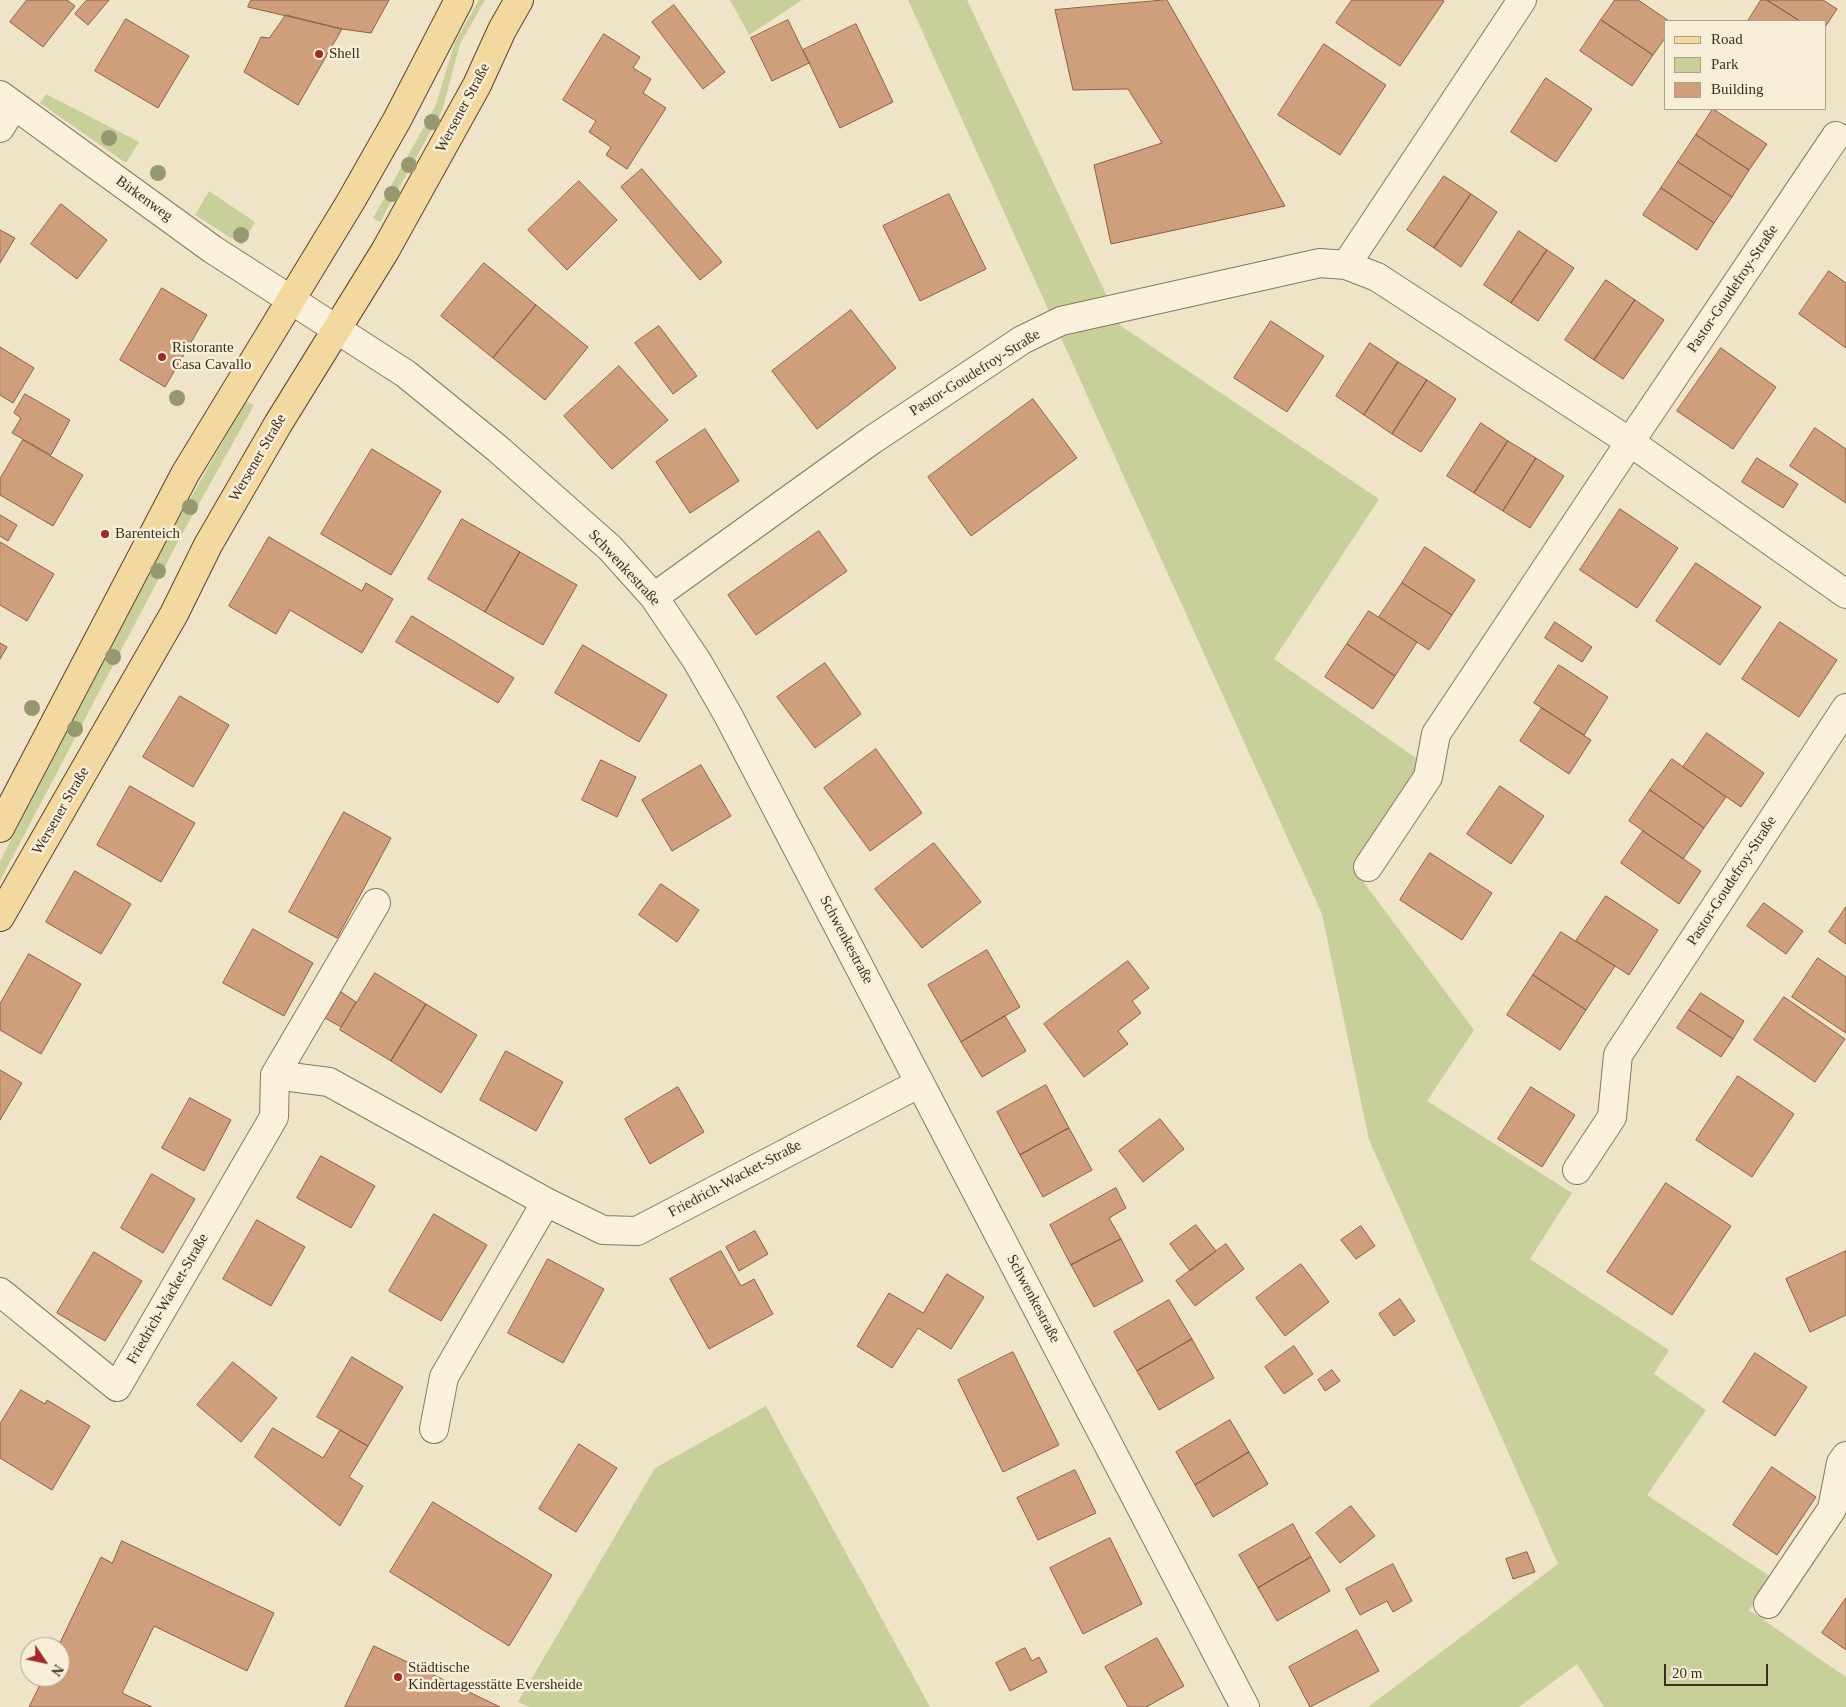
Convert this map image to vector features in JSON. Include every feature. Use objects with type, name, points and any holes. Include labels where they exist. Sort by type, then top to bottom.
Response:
[{"type":"main road","points":[[0,828],[185,474],[338,223],[397,120],[459,0]]},
{"type":"main road","name":"Wersener Straße","points":[[0,917],[174,614],[223,519],[286,409],[385,251],[477,86],[502,30],[519,0]]},
{"type":"street","points":[[1346,265],[1522,0]]},
{"type":"street","name":"Birkenweg","points":[[7,100],[212,249],[291,299]]},
{"type":"street","points":[[0,128],[7,100]]},
{"type":"street","name":"Pastor-Goudefroy-Straße","points":[[1368,867],[1428,777],[1436,734],[1836,136]]},
{"type":"street","name":"Pastor-Goudefroy-Straße","points":[[654,597],[880,435],[1022,340],[1061,321],[1320,263],[1346,265],[1377,277],[1630,442],[1846,594]]},
{"type":"street","name":"Schwenkestraße","points":[[291,299],[406,374],[498,450],[603,542],[654,597],[698,661],[728,715],[1246,1707]]},
{"type":"street","name":"Pastor-Goudefroy-Straße","points":[[1577,1170],[1612,1118],[1618,1055],[1846,708]]},
{"type":"street","name":"Friedrich-Wacket-Straße","points":[[0,1292],[117,1387],[274,1117],[275,1075],[376,904]]},
{"type":"street","name":"Friedrich-Wacket-Straße","points":[[275,1075],[329,1082],[546,1202],[603,1230],[637,1231],[920,1083]]},
{"type":"street","points":[[434,1429],[444,1377],[546,1202]]},
{"type":"street","points":[[1768,1604],[1832,1509],[1844,1459]]},
{"type":"green space","points":[[479,0],[485,0],[460,44],[442,111],[380,222],[373,218],[435,107],[455,42]]},
{"type":"green space","points":[[730,0],[802,0],[749,35]]},
{"type":"green space","points":[[908,0],[967,0],[1121,326],[1379,499],[1274,659],[1423,763],[1353,868],[1474,1030],[1427,1101],[1572,1193],[1530,1259],[1669,1350],[1654,1374],[1706,1410],[1647,1495],[1771,1577],[1749,1610],[1846,1677],[1846,1707],[1604,1707],[1577,1664],[1519,1707],[1368,1707],[1558,1564],[1369,1140],[1322,914]]},
{"type":"green space","points":[[46,94],[139,142],[126,163],[40,103]]},
{"type":"green space","points":[[209,191],[255,222],[242,245],[195,215]]},
{"type":"green space","points":[[246,401],[254,405],[181,536],[0,881],[0,861],[172,531]]},
{"type":"green space","points":[[766,1406],[930,1707],[529,1707],[518,1702],[655,1468]]},
{"type":"building","points":[[27,0],[67,0],[75,6],[43,47],[10,22]]},
{"type":"building","points":[[87,0],[109,0],[88,25],[75,14]]},
{"type":"building","points":[[251,0],[389,0],[371,33],[342,29],[248,7]]},
{"type":"building","points":[[1167,0],[1285,206],[1111,244],[1094,165],[1162,143],[1128,89],[1073,90],[1055,10]]},
{"type":"building","points":[[1352,0],[1444,1],[1400,66],[1336,23]]},
{"type":"building","points":[[1615,0],[1638,0],[1668,20],[1664,20],[1664,39],[1653,55],[1601,20]]},
{"type":"building","points":[[1761,0],[1767,0],[1798,20],[1749,20]]},
{"type":"building","points":[[1767,0],[1823,0],[1837,9],[1826,26],[1826,20],[1798,20]]},
{"type":"building","points":[[674,5],[725,72],[703,89],[652,22]]},
{"type":"building","points":[[286,15],[342,29],[298,105],[244,72],[261,37],[269,38]]},
{"type":"building","points":[[126,19],[189,56],[158,108],[95,71]]},
{"type":"building","points":[[788,20],[809,63],[772,81],[751,38]]},
{"type":"building","points":[[1601,20],[1653,55],[1632,86],[1580,51]]},
{"type":"building","points":[[856,24],[893,102],[840,128],[803,50]]},
{"type":"building","points":[[604,34],[640,57],[633,68],[651,79],[643,93],[666,108],[627,169],[606,155],[611,147],[589,132],[596,121],[563,100]]},
{"type":"building","points":[[1324,44],[1386,85],[1340,155],[1278,115]]},
{"type":"building","points":[[1546,78],[1592,109],[1556,162],[1511,132]]},
{"type":"building","points":[[1712,110],[1715,110],[1767,144],[1749,170],[1696,135]]},
{"type":"building","points":[[1696,135],[1749,170],[1732,197],[1678,162]]},
{"type":"building","points":[[1678,162],[1732,197],[1714,223],[1661,188]]},
{"type":"building","points":[[642,169],[722,262],[700,280],[621,187]]},
{"type":"building","points":[[1444,176],[1471,194],[1434,248],[1407,230]]},
{"type":"building","points":[[579,181],[617,220],[567,270],[528,230]]},
{"type":"building","points":[[1661,188],[1714,223],[1697,250],[1643,215]]},
{"type":"building","points":[[949,194],[986,269],[920,301],[883,226]]},
{"type":"building","points":[[1471,194],[1497,212],[1461,267],[1434,248]]},
{"type":"building","points":[[61,204],[107,240],[77,279],[31,244]]},
{"type":"building","points":[[0,230],[15,238],[0,263]]},
{"type":"building","points":[[1519,231],[1547,250],[1511,303],[1484,285]]},
{"type":"building","points":[[1547,250],[1574,268],[1538,321],[1511,303]]},
{"type":"building","points":[[484,263],[536,305],[493,358],[441,316]]},
{"type":"building","points":[[1829,271],[1846,283],[1846,348],[1799,314]]},
{"type":"building","points":[[1606,280],[1635,300],[1594,360],[1565,340]]},
{"type":"building","points":[[162,288],[207,315],[165,387],[120,360]]},
{"type":"building","points":[[1635,300],[1664,320],[1623,379],[1594,360]]},
{"type":"building","points":[[536,305],[588,347],[545,400],[493,358]]},
{"type":"building","points":[[851,310],[896,368],[817,429],[772,371]]},
{"type":"building","points":[[1271,321],[1324,356],[1287,412],[1234,378]]},
{"type":"building","points":[[659,326],[697,376],[673,394],[635,343]]},
{"type":"building","points":[[1370,343],[1398,362],[1364,415],[1336,396]]},
{"type":"building","points":[[0,347],[34,368],[13,403],[0,395]]},
{"type":"building","points":[[1721,348],[1776,387],[1733,449],[1677,411]]},
{"type":"building","points":[[1398,362],[1427,380],[1392,434],[1364,415]]},
{"type":"building","points":[[619,366],[668,420],[612,469],[564,416]]},
{"type":"building","points":[[1427,380],[1456,399],[1421,452],[1392,434]]},
{"type":"building","points":[[25,394],[70,420],[51,455],[12,433],[21,418],[14,413]]},
{"type":"building","points":[[1033,399],[1077,458],[971,536],[928,477]]},
{"type":"building","points":[[1481,423],[1508,441],[1474,493],[1447,476]]},
{"type":"building","points":[[1815,428],[1846,449],[1846,503],[1790,466]]},
{"type":"building","points":[[705,429],[739,481],[690,513],[656,462]]},
{"type":"building","points":[[23,440],[83,475],[53,526],[0,495],[0,479]]},
{"type":"building","points":[[1508,441],[1536,458],[1503,511],[1474,493]]},
{"type":"building","points":[[372,449],[441,491],[391,575],[321,534]]},
{"type":"building","points":[[1536,458],[1564,476],[1530,528],[1503,511]]},
{"type":"building","points":[[1757,458],[1798,484],[1783,508],[1742,482]]},
{"type":"building","points":[[1620,509],[1678,548],[1637,608],[1580,570]]},
{"type":"building","points":[[0,515],[17,525],[8,541],[0,536]]},
{"type":"building","points":[[462,519],[520,552],[485,612],[428,579]]},
{"type":"building","points":[[819,531],[847,571],[756,635],[728,595]]},
{"type":"building","points":[[269,537],[362,591],[366,583],[393,599],[362,653],[290,610],[276,634],[229,606]]},
{"type":"building","points":[[0,542],[54,574],[27,621],[0,605]]},
{"type":"building","points":[[1425,547],[1475,580],[1452,615],[1402,583]]},
{"type":"building","points":[[520,552],[577,585],[543,645],[485,612]]},
{"type":"building","points":[[1696,563],[1761,607],[1720,665],[1656,621]]},
{"type":"building","points":[[1402,583],[1452,615],[1429,650],[1379,617]]},
{"type":"building","points":[[1369,611],[1417,642],[1395,676],[1347,644]]},
{"type":"building","points":[[412,616],[514,678],[498,703],[396,642]]},
{"type":"building","points":[[1555,622],[1592,647],[1582,662],[1545,638]]},
{"type":"building","points":[[1780,622],[1837,660],[1799,717],[1742,679]]},
{"type":"building","points":[[0,643],[7,647],[0,659]]},
{"type":"building","points":[[1347,644],[1395,676],[1373,709],[1325,677]]},
{"type":"building","points":[[583,645],[667,695],[639,742],[555,693]]},
{"type":"building","points":[[825,663],[861,714],[815,748],[777,697]]},
{"type":"building","points":[[1559,665],[1608,697],[1584,735],[1534,703]]},
{"type":"building","points":[[180,696],[229,725],[193,787],[143,757]]},
{"type":"building","points":[[1542,708],[1591,740],[1569,774],[1520,741]]},
{"type":"building","points":[[1707,733],[1764,773],[1741,807],[1683,767]]},
{"type":"building","points":[[876,749],[922,813],[870,851],[824,788]]},
{"type":"building","points":[[1672,759],[1726,797],[1704,828],[1650,790]]},
{"type":"building","points":[[601,760],[636,777],[617,817],[582,800]]},
{"type":"building","points":[[701,765],[731,816],[672,851],[642,800]]},
{"type":"building","points":[[130,786],[195,823],[161,882],[97,845]]},
{"type":"building","points":[[1500,786],[1544,816],[1511,864],[1467,834]]},
{"type":"building","points":[[1650,790],[1704,828],[1683,859],[1629,821]]},
{"type":"building","points":[[344,812],[391,838],[337,938],[289,912]]},
{"type":"building","points":[[1643,831],[1701,871],[1679,904],[1621,863]]},
{"type":"building","points":[[934,843],[981,902],[922,948],[875,889]]},
{"type":"building","points":[[1430,853],[1492,893],[1462,940],[1400,900]]},
{"type":"building","points":[[75,871],[131,904],[101,954],[46,922]]},
{"type":"building","points":[[661,884],[699,910],[677,942],[639,915]]},
{"type":"building","points":[[1606,896],[1658,930],[1629,975],[1576,941]]},
{"type":"building","points":[[1764,903],[1803,931],[1786,954],[1747,926]]},
{"type":"building","points":[[1846,907],[1846,944],[1829,932]]},
{"type":"building","points":[[253,929],[313,963],[284,1016],[223,983]]},
{"type":"building","points":[[1561,932],[1615,966],[1586,1010],[1533,975]]},
{"type":"building","points":[[987,950],[1020,1007],[961,1042],[928,985]]},
{"type":"building","points":[[29,954],[81,984],[41,1054],[0,1030],[0,1004]]},
{"type":"building","points":[[1818,958],[1846,977],[1846,1033],[1792,997]]},
{"type":"building","points":[[1128,961],[1149,988],[1132,1001],[1141,1013],[1118,1031],[1128,1044],[1084,1077],[1044,1024]]},
{"type":"building","points":[[375,973],[426,1004],[391,1061],[340,1030]]},
{"type":"building","points":[[1533,975],[1586,1010],[1560,1050],[1507,1015]]},
{"type":"building","points":[[341,992],[356,1002],[341,1027],[325,1018]]},
{"type":"building","points":[[1701,993],[1744,1021],[1733,1039],[1689,1010]]},
{"type":"building","points":[[1784,997],[1845,1039],[1815,1082],[1754,1040]]},
{"type":"building","points":[[426,1004],[477,1035],[441,1093],[391,1061]]},
{"type":"building","points":[[1689,1010],[1733,1039],[1721,1057],[1677,1028]]},
{"type":"building","points":[[1005,1016],[1026,1051],[982,1077],[961,1042]]},
{"type":"building","points":[[506,1051],[563,1082],[536,1131],[480,1100]]},
{"type":"building","points":[[0,1070],[22,1083],[0,1120]]},
{"type":"building","points":[[1738,1076],[1794,1114],[1752,1177],[1696,1140]]},
{"type":"building","points":[[1046,1085],[1069,1128],[1020,1155],[997,1112]]},
{"type":"building","points":[[678,1087],[704,1132],[650,1164],[625,1119]]},
{"type":"building","points":[[1531,1087],[1575,1115],[1542,1167],[1498,1139]]},
{"type":"building","points":[[190,1098],[231,1120],[204,1171],[162,1148]]},
{"type":"building","points":[[1160,1119],[1184,1149],[1143,1182],[1119,1151]]},
{"type":"building","points":[[1069,1128],[1092,1170],[1043,1197],[1020,1155]]},
{"type":"building","points":[[321,1156],[375,1186],[351,1228],[297,1198]]},
{"type":"building","points":[[152,1174],[195,1199],[163,1253],[121,1228]]},
{"type":"building","points":[[1666,1183],[1731,1226],[1672,1315],[1607,1272]]},
{"type":"building","points":[[1116,1188],[1126,1208],[1109,1218],[1121,1239],[1071,1265],[1050,1225]]},
{"type":"building","points":[[434,1214],[487,1245],[441,1321],[389,1291]]},
{"type":"building","points":[[257,1220],[305,1247],[271,1306],[223,1279]]},
{"type":"building","points":[[1196,1225],[1216,1251],[1190,1271],[1170,1244]]},
{"type":"building","points":[[1361,1226],[1375,1246],[1356,1259],[1341,1240]]},
{"type":"building","points":[[755,1231],[768,1254],[739,1271],[726,1247]]},
{"type":"building","points":[[1121,1239],[1143,1281],[1094,1307],[1071,1265]]},
{"type":"building","points":[[1226,1244],[1244,1269],[1195,1306],[1176,1281]]},
{"type":"building","points":[[721,1251],[741,1286],[754,1279],[773,1314],[709,1349],[670,1279]]},
{"type":"building","points":[[1846,1251],[1846,1315],[1810,1332],[1786,1279]]},
{"type":"building","points":[[94,1252],[142,1281],[105,1341],[57,1313]]},
{"type":"building","points":[[548,1259],[604,1289],[563,1363],[508,1333]]},
{"type":"building","points":[[1301,1264],[1329,1302],[1285,1336],[1256,1298]]},
{"type":"building","points":[[947,1274],[984,1297],[951,1349],[918,1328],[892,1368],[857,1346],[889,1293],[923,1313]]},
{"type":"building","points":[[1400,1299],[1415,1321],[1394,1336],[1379,1314]]},
{"type":"building","points":[[1169,1300],[1192,1339],[1137,1371],[1114,1332]]},
{"type":"building","points":[[1192,1339],[1214,1378],[1159,1410],[1137,1371]]},
{"type":"building","points":[[1294,1346],[1313,1374],[1284,1394],[1265,1367]]},
{"type":"building","points":[[1013,1352],[1059,1445],[1003,1472],[958,1380]]},
{"type":"building","points":[[1755,1353],[1807,1387],[1775,1436],[1723,1402]]},
{"type":"building","points":[[352,1357],[403,1387],[368,1446],[317,1417]]},
{"type":"building","points":[[233,1362],[277,1398],[241,1442],[197,1405]]},
{"type":"building","points":[[1332,1370],[1340,1381],[1325,1391],[1318,1380]]},
{"type":"building","points":[[21,1390],[45,1404],[47,1400],[90,1426],[52,1490],[0,1458],[0,1424]]},
{"type":"building","points":[[1230,1420],[1249,1452],[1195,1485],[1176,1452]]},
{"type":"building","points":[[273,1428],[323,1458],[340,1430],[368,1446],[349,1477],[363,1486],[340,1526],[255,1457]]},
{"type":"building","points":[[579,1444],[617,1468],[576,1532],[539,1509]]},
{"type":"building","points":[[1249,1452],[1268,1484],[1213,1517],[1195,1485]]},
{"type":"building","points":[[1772,1467],[1816,1497],[1777,1555],[1733,1525]]},
{"type":"building","points":[[1075,1470],[1096,1513],[1038,1540],[1017,1498]]},
{"type":"building","points":[[433,1502],[552,1575],[509,1646],[390,1572]]},
{"type":"building","points":[[1351,1506],[1375,1536],[1340,1563],[1316,1533]]},
{"type":"building","points":[[1293,1524],[1311,1557],[1258,1588],[1239,1555]]},
{"type":"building","points":[[1110,1538],[1142,1604],[1083,1634],[1050,1568]]},
{"type":"building","points":[[122,1541],[274,1613],[247,1671],[154,1626],[122,1693],[152,1707],[29,1707],[39,1687],[70,1687],[70,1637],[63,1637],[101,1557],[112,1563]]},
{"type":"building","points":[[1527,1552],[1535,1572],[1513,1579],[1506,1559]]},
{"type":"building","points":[[1311,1557],[1330,1591],[1277,1621],[1258,1588]]},
{"type":"building","points":[[1393,1564],[1412,1601],[1393,1612],[1387,1601],[1360,1615],[1346,1589]]},
{"type":"building","points":[[1846,1598],[1846,1650],[1822,1633]]},
{"type":"building","points":[[1357,1630],[1379,1671],[1310,1707],[1289,1667]]},
{"type":"building","points":[[1157,1638],[1184,1686],[1146,1707],[1128,1707],[1105,1667]]},
{"type":"building","name":"Städtische Kindertagesstätte Eversheide","points":[[374,1646],[500,1707],[345,1707]]},
{"type":"building","points":[[1025,1648],[1032,1661],[1039,1657],[1047,1672],[1010,1691],[996,1663]]},
{"type":"place","name":"Shell","points":[[319,54]]},
{"type":"place","name":"Ristorante Casa Cavallo","points":[[162,357]]},
{"type":"place","name":"Barenteich","points":[[105,534]]},
{"type":"place","name":"Städtische Kindertagesstätte Eversheide","points":[[398,1677]]}]
